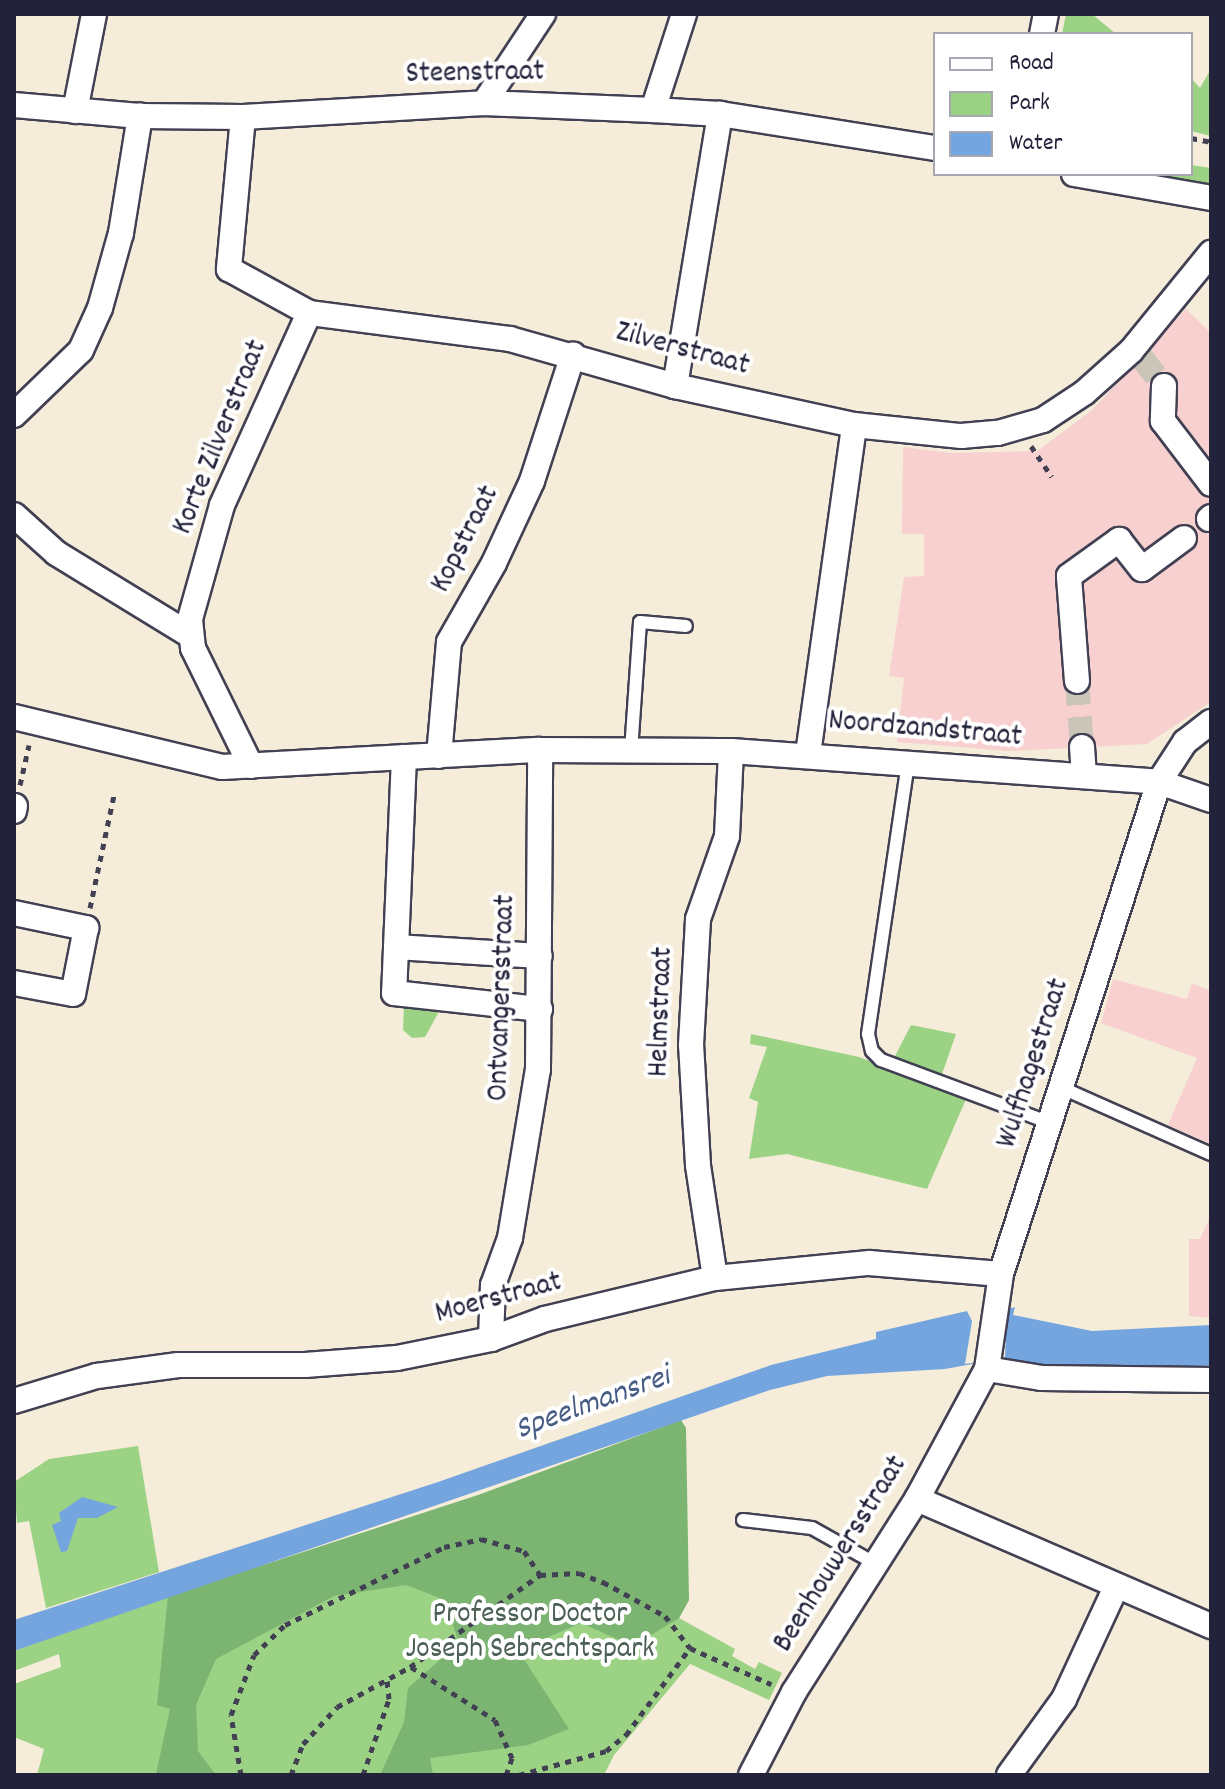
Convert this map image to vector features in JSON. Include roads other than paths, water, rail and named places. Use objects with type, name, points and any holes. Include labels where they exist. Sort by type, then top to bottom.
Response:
[{"type":"street","points":[[75,111],[94,14]]},
{"type":"street","points":[[653,110],[684,14]]},
{"type":"street","points":[[484,103],[540,22]]},
{"type":"street","name":"Steenstraat","points":[[14,105],[140,116],[243,117],[484,103],[653,110],[720,114],[933,148]]},
{"type":"street","points":[[675,386],[720,114]]},
{"type":"street","points":[[14,415],[81,350],[100,308],[121,233],[140,116]]},
{"type":"street","name":"Zilverstraat","points":[[243,117],[229,269],[309,313],[510,339],[675,386],[854,425],[961,436],[1019,428],[1065,407],[1136,354],[1211,253]]},
{"type":"street","points":[[1085,176],[1211,198]]},
{"type":"street","name":"Korte Zilverstraat","points":[[190,635],[193,601],[222,505],[309,313]]},
{"type":"street","name":"Kopstraat","points":[[439,756],[449,642],[494,563],[532,481],[573,355]]},
{"type":"street","points":[[1164,386],[1163,421],[1211,484]]},
{"type":"street","points":[[808,754],[854,425]]},
{"type":"street","points":[[14,515],[56,553],[190,635],[251,766]]},
{"type":"street","points":[[1077,681],[1069,576],[1119,540],[1142,569],[1184,538]]},
{"type":"street","name":"Noordzandstraat","points":[[24,720],[200,765],[251,766],[540,750],[731,751],[808,754],[1159,782],[1211,800]]},
{"type":"street","name":"Wulfhagestraat","points":[[987,1365],[992,1310],[1001,1274],[1159,782],[1185,742],[1211,722]]},
{"type":"street","points":[[1082,747],[1084,775]]},
{"type":"street","name":"Ontvangersstraat","points":[[491,1339],[493,1285],[510,1238],[537,1084],[540,750]]},
{"type":"street","name":"Helmstraat","points":[[715,1278],[697,1151],[692,1030],[698,919],[727,836],[731,751]]},
{"type":"street","points":[[404,757],[394,993],[540,1009]]},
{"type":"street","points":[[14,913],[86,928],[73,994],[14,983]]},
{"type":"street","points":[[396,947],[540,956]]},
{"type":"street","name":"Moerstraat","points":[[14,1401],[97,1376],[155,1367],[397,1358],[491,1339],[545,1319],[715,1278],[869,1263],[1001,1274]]},
{"type":"street","points":[[987,1365],[1042,1378],[1211,1380]]},
{"type":"street","name":"Beenhouwersstraat","points":[[751,1775],[794,1692],[917,1499],[987,1365]]},
{"type":"street","points":[[917,1499],[1115,1589],[1211,1626]]},
{"type":"street","points":[[1009,1775],[1064,1699],[1115,1589]]},
{"type":"lane","points":[[631,751],[640,622],[686,626]]},
{"type":"lane","points":[[908,763],[868,1034],[872,1051],[881,1060],[1050,1123]]},
{"type":"lane","points":[[1062,1088],[1211,1154]]},
{"type":"lane","points":[[743,1520],[812,1528],[876,1564]]},
{"type":"water","points":[[1015,1307],[1013,1315],[1092,1331],[1211,1325],[1211,1366],[1020,1365],[1005,1358],[945,1369],[827,1376],[770,1390],[14,1651],[14,1620],[438,1482],[771,1365],[876,1339],[876,1332],[967,1311],[972,1320]]},
{"type":"water","points":[[82,1497],[118,1507],[97,1518],[78,1518],[67,1551],[61,1552],[52,1525],[61,1521],[59,1513]]},
{"type":"tunnel","points":[[1141,357],[1164,386]]},
{"type":"tunnel","points":[[1077,681],[1082,747]]},
{"type":"water label","name":"Speelmansrei","points":[[593,1405]]},
{"type":"park label","name":"Professor Doctor Joseph Sebrechtspark","points":[[530,1633]]}]
